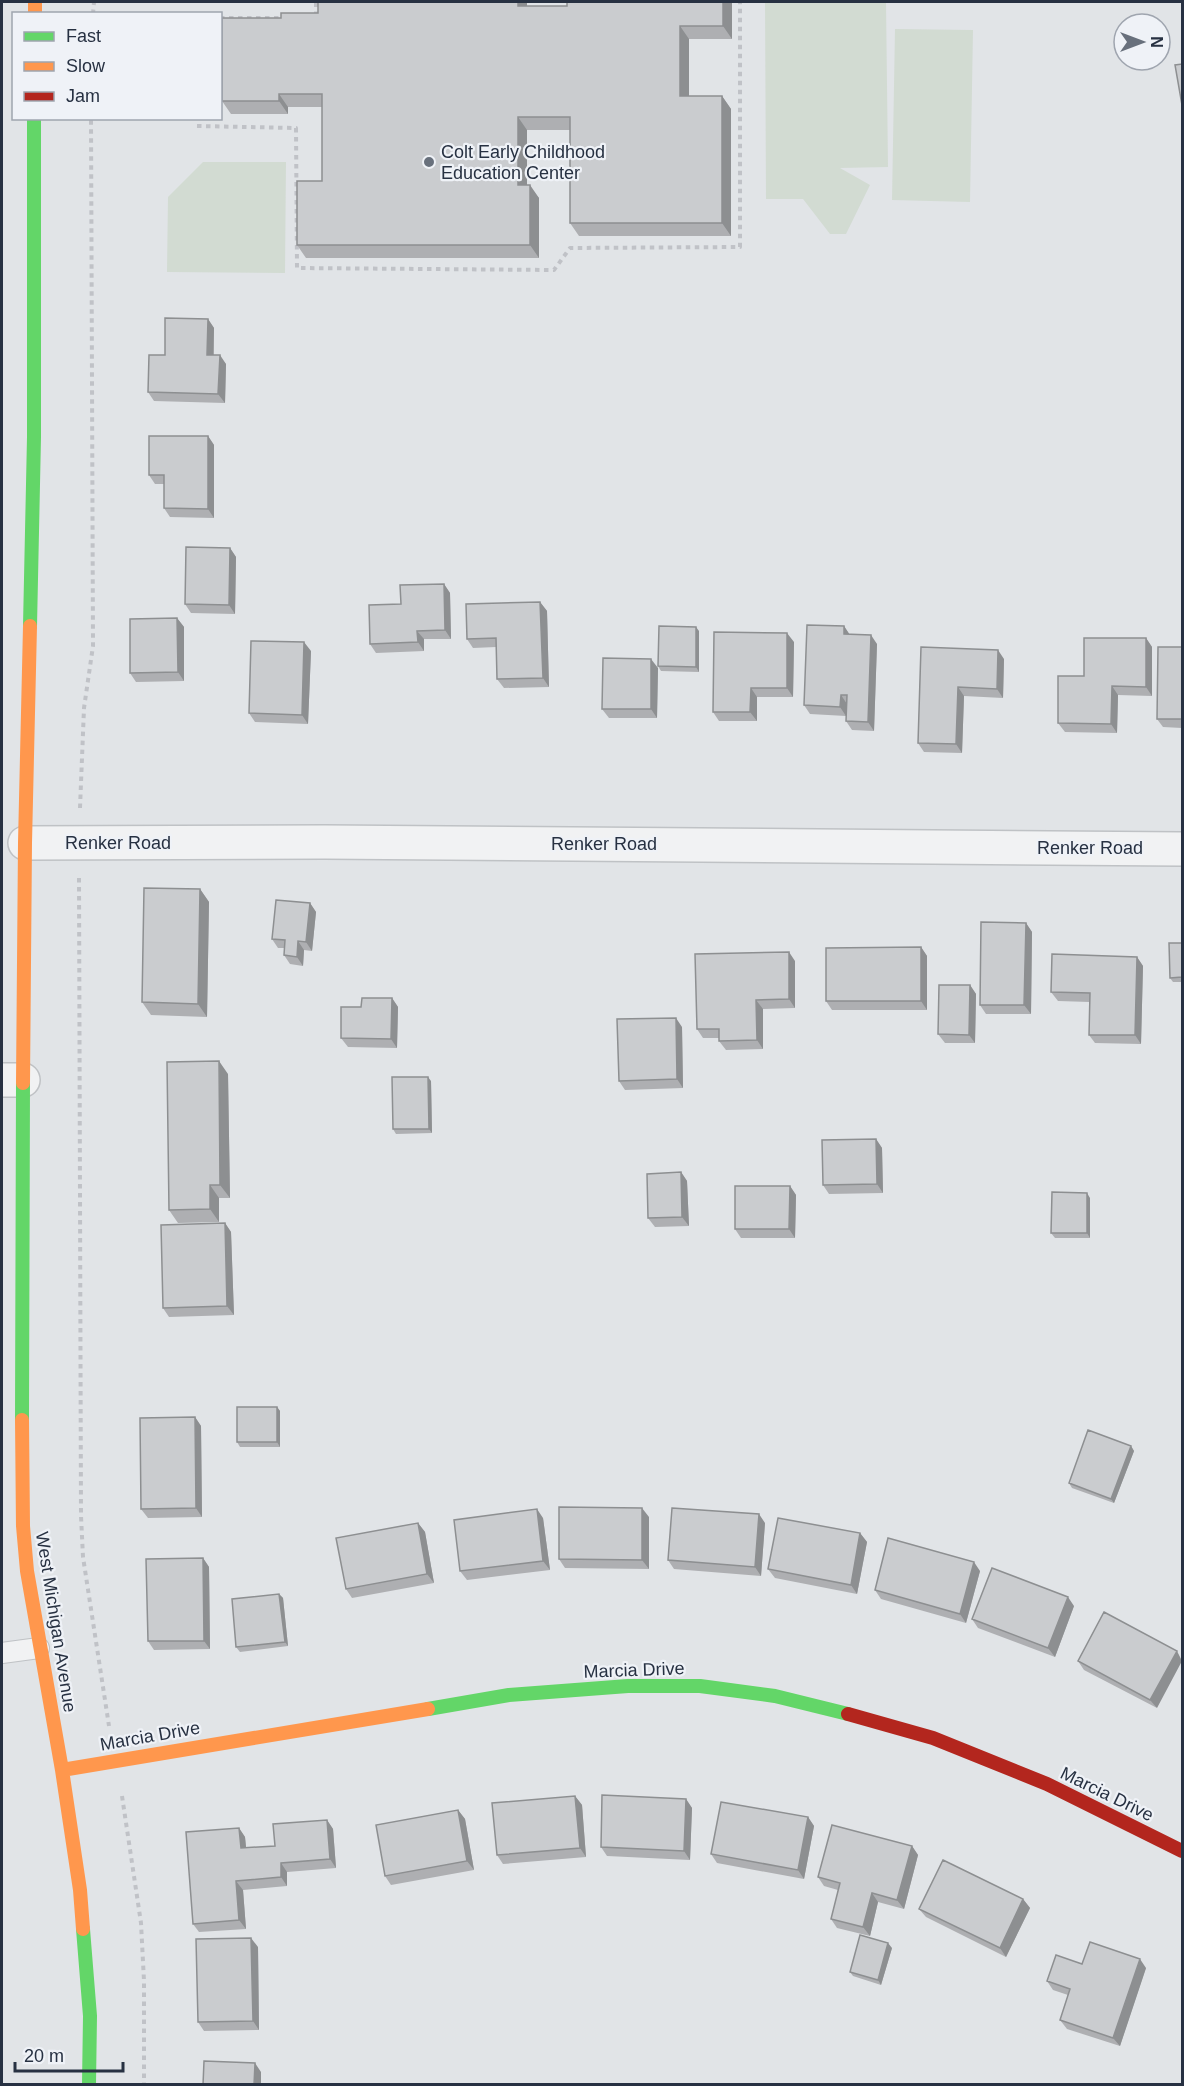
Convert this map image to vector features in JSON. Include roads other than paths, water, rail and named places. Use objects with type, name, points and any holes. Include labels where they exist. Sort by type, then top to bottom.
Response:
[{"type":"street","name":"West Michigan Avenue","points":[[34,120],[34,436],[25,843],[12,1080],[23,1526],[27,1571],[39,1648],[62,1770],[80,1890],[90,2016],[90,2085]]},
{"type":"street","name":"Renker Road","points":[[25,843],[337,842],[1182,849]]},
{"type":"street","name":"Marcia Drive","points":[[62,1770],[509,1695],[628,1686],[700,1686],[775,1696],[829,1708],[933,1738],[1047,1784],[1182,1851]]},
{"type":"lane","points":[[2,1653],[39,1648]]},
{"type":"place","name":"Colt Early Childhood Education Center","points":[[429,162]]}]
